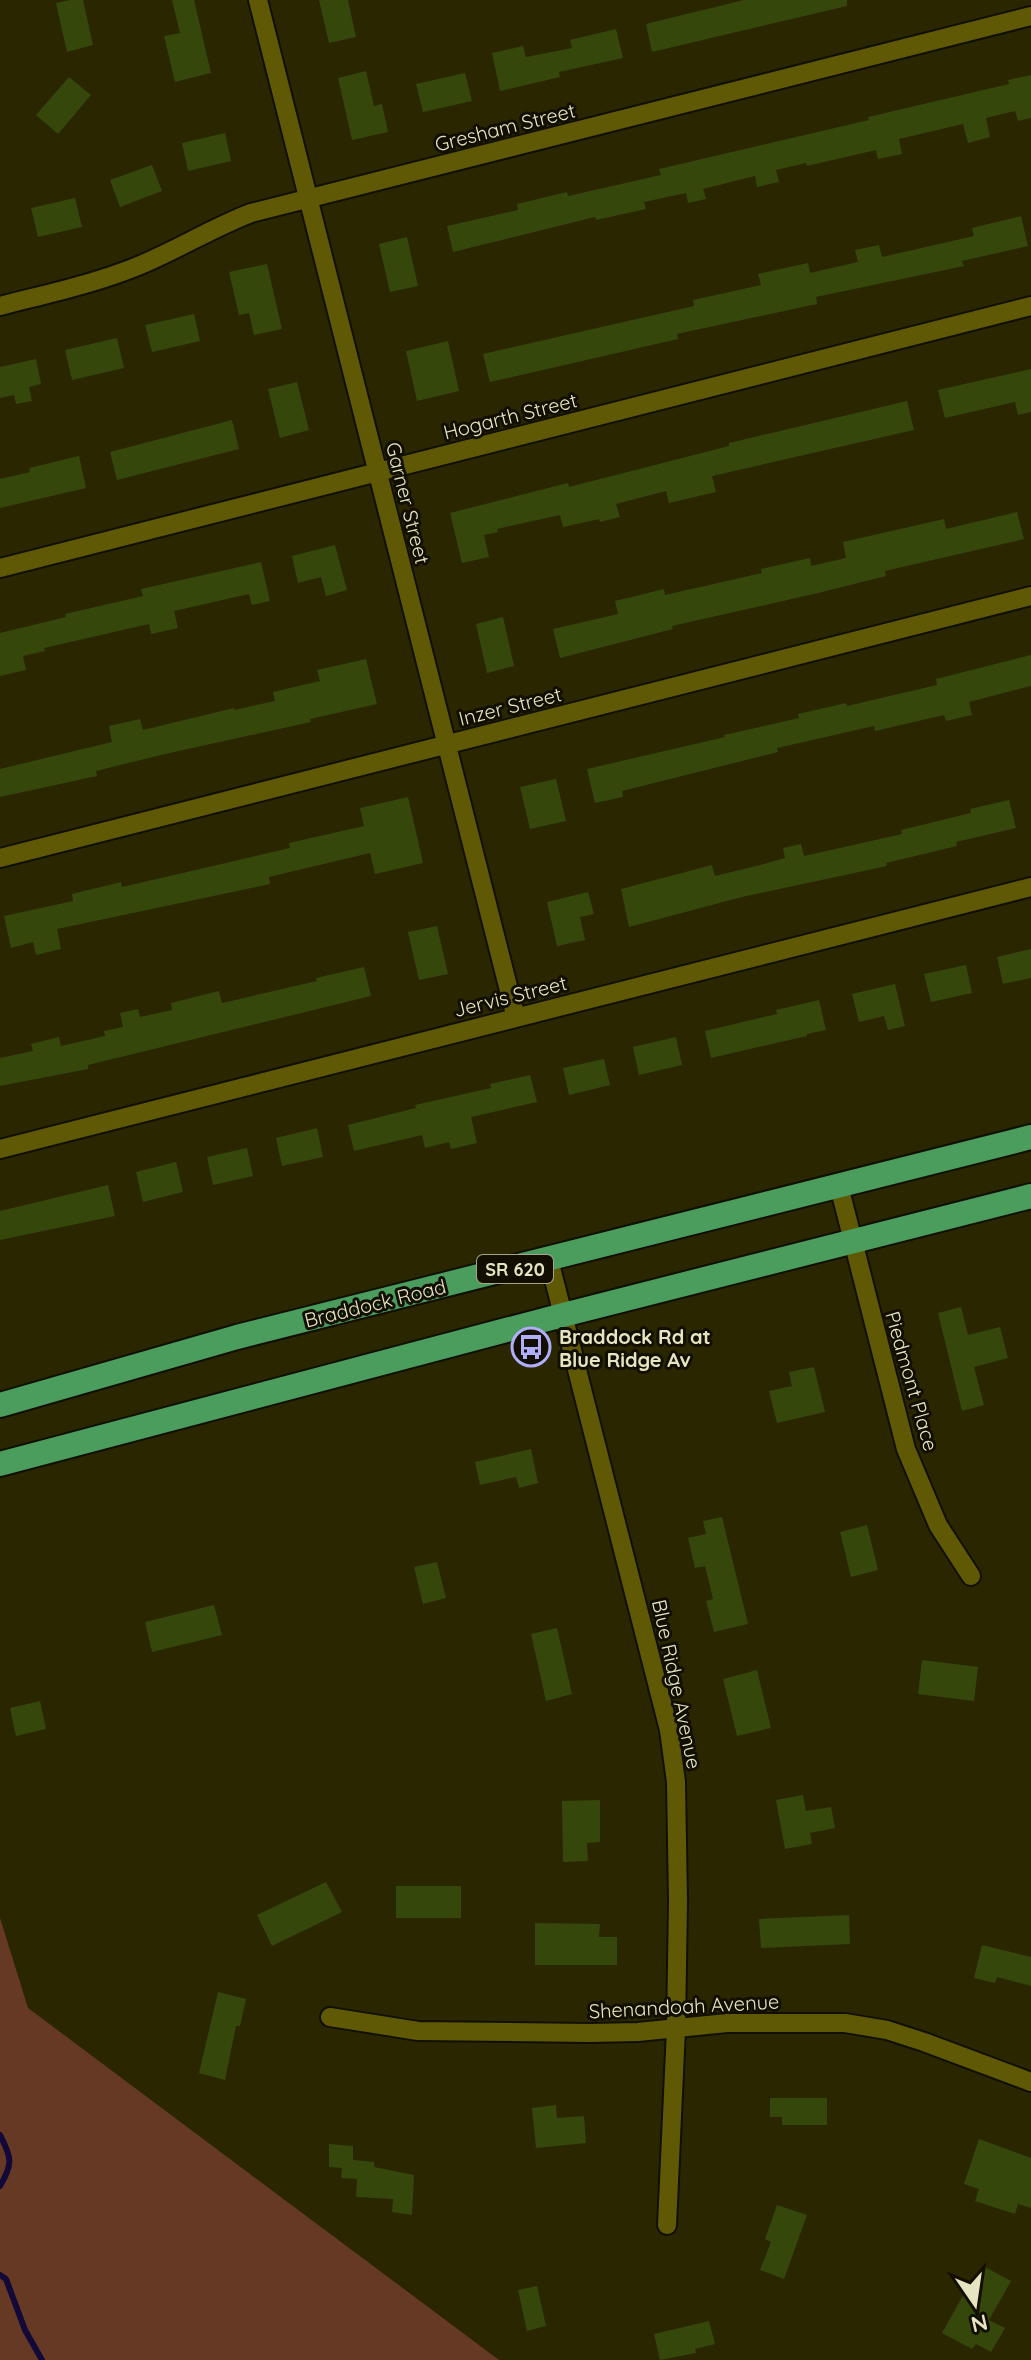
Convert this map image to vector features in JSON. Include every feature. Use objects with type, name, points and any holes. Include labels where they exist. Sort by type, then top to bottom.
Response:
[{"type":"main road","name":"Braddock Road","points":[[0,1405],[237,1337],[1031,1137]]},
{"type":"main road","points":[[0,1464],[563,1315],[1031,1196]]},
{"type":"street","name":"Garner Street","points":[[258,0],[516,1018]]},
{"type":"street","name":"Gresham Street","points":[[0,306],[102,280],[141,265],[216,226],[251,213],[1031,16]]},
{"type":"street","name":"Hogarth Street","points":[[0,568],[1031,306]]},
{"type":"street","name":"Inzer Street","points":[[0,858],[1031,596]]},
{"type":"street","name":"Jervis Street","points":[[0,1149],[1031,887]]},
{"type":"street","name":"Piedmont Place","points":[[839,1186],[906,1449],[938,1525],[971,1576]]},
{"type":"street","name":"Blue Ridge Avenue","points":[[549,1260],[669,1730],[676,1782],[676,2029],[667,2225]]},
{"type":"street","name":"Shenandoah Avenue","points":[[330,2017],[418,2031],[590,2033],[727,2023],[845,2023],[887,2030],[1031,2082]]},
{"type":"shaded area","points":[[0,1918],[28,2008],[499,2360],[0,2360]]},
{"type":"building","points":[[83,0],[93,45],[67,52],[56,3]]},
{"type":"building","points":[[172,0],[194,0],[211,73],[175,82],[164,36],[180,33]]},
{"type":"building","points":[[319,0],[348,0],[356,37],[329,43]]},
{"type":"building","points":[[744,0],[847,0],[847,6],[652,52],[646,24]]},
{"type":"building","points":[[616,29],[623,58],[559,72],[560,77],[500,91],[492,53],[523,46],[526,57],[572,48],[570,40]]},
{"type":"building","points":[[366,71],[374,106],[382,104],[388,132],[352,140],[338,78]]},
{"type":"building","points":[[465,73],[472,101],[423,112],[416,84]]},
{"type":"building","points":[[1031,75],[1031,118],[1018,121],[1015,111],[986,118],[990,137],[968,143],[963,124],[899,139],[902,154],[878,159],[876,150],[807,166],[806,163],[776,170],[779,182],[757,187],[755,176],[703,189],[706,199],[688,203],[686,193],[644,202],[646,209],[596,220],[595,217],[453,252],[447,226],[518,210],[517,204],[661,175],[659,169],[869,120],[868,117],[1009,84],[1008,80]]},
{"type":"building","points":[[69,77],[91,95],[58,134],[36,115]]},
{"type":"building","points":[[225,133],[231,161],[188,171],[182,143]]},
{"type":"building","points":[[152,165],[162,191],[120,207],[110,180]]},
{"type":"building","points":[[75,198],[82,227],[38,237],[31,208]]},
{"type":"building","points":[[1021,216],[1028,246],[962,261],[964,266],[816,297],[817,304],[677,334],[678,339],[490,382],[483,354],[694,306],[693,300],[761,285],[758,274],[808,263],[810,273],[858,262],[855,250],[879,245],[882,257],[974,236],[972,228]]},
{"type":"building","points":[[407,237],[418,286],[390,292],[379,244]]},
{"type":"building","points":[[267,264],[282,329],[254,335],[249,313],[239,315],[229,272]]},
{"type":"building","points":[[194,314],[200,341],[152,352],[145,325]]},
{"type":"building","points":[[117,338],[124,368],[72,380],[65,350]]},
{"type":"building","points":[[448,341],[459,391],[417,401],[406,351]]},
{"type":"building","points":[[36,359],[41,384],[29,387],[32,401],[16,404],[14,395],[0,398],[0,367]]},
{"type":"building","points":[[1031,369],[1031,412],[1018,415],[1015,402],[945,418],[938,390]]},
{"type":"building","points":[[297,382],[309,430],[280,438],[268,389]]},
{"type":"building","points":[[907,401],[914,430],[712,476],[716,492],[669,503],[666,491],[616,504],[620,517],[600,522],[599,519],[563,527],[560,515],[497,529],[498,532],[484,535],[489,557],[462,563],[450,513],[568,483],[569,487],[729,446],[729,443]]},
{"type":"building","points":[[232,420],[239,449],[117,480],[110,452]]},
{"type":"building","points":[[79,456],[86,488],[0,508],[0,479],[30,472],[29,468]]},
{"type":"building","points":[[1017,512],[1024,539],[885,571],[886,576],[672,626],[673,629],[560,658],[553,629],[618,614],[615,601],[664,589],[665,595],[762,573],[761,569],[810,558],[811,566],[846,558],[843,542],[944,519],[946,529]]},
{"type":"building","points":[[335,545],[347,590],[326,596],[321,577],[298,583],[292,556]]},
{"type":"building","points":[[261,562],[270,601],[252,605],[249,594],[174,611],[178,628],[151,634],[149,624],[44,648],[45,651],[23,656],[26,670],[0,676],[0,633],[143,596],[141,589]]},
{"type":"building","points":[[503,617],[514,666],[487,673],[476,624]]},
{"type":"building","points":[[1031,655],[1031,686],[969,702],[972,715],[946,721],[944,715],[875,731],[874,726],[777,748],[778,752],[622,791],[623,797],[595,803],[587,769],[799,718],[798,714],[937,685],[936,679]]},
{"type":"building","points":[[366,659],[377,704],[96,771],[97,776],[0,797],[0,769],[112,742],[109,726],[140,719],[143,730],[275,701],[273,692],[320,681],[317,670]]},
{"type":"building","points":[[556,779],[566,821],[530,829],[520,787]]},
{"type":"building","points":[[408,797],[423,863],[375,874],[370,853],[269,877],[270,884],[57,929],[61,949],[36,955],[33,942],[11,948],[4,916],[73,901],[72,894],[121,882],[122,887],[290,848],[289,843],[364,826],[360,808]]},
{"type":"building","points":[[1009,800],[1016,828],[956,842],[957,846],[886,863],[887,866],[742,897],[629,927],[621,889],[712,865],[715,876],[760,865],[785,858],[783,848],[801,844],[804,856],[902,834],[901,830]]},
{"type":"building","points":[[588,892],[594,914],[580,917],[585,940],[557,946],[547,902]]},
{"type":"building","points":[[437,926],[448,974],[419,980],[408,932]]},
{"type":"building","points":[[1031,949],[1031,978],[1003,984],[997,957]]},
{"type":"building","points":[[966,965],[972,993],[931,1002],[924,974]]},
{"type":"building","points":[[364,967],[371,996],[88,1065],[88,1069],[0,1086],[0,1058],[33,1051],[31,1044],[59,1037],[61,1046],[105,1036],[104,1031],[123,1027],[120,1013],[138,1009],[140,1017],[172,1010],[171,1003],[219,991],[222,1003]]},
{"type":"building","points":[[895,984],[905,1026],[888,1030],[884,1016],[859,1022],[852,994]]},
{"type":"building","points":[[819,1000],[826,1030],[711,1058],[705,1031],[777,1014],[776,1010]]},
{"type":"building","points":[[676,1037],[682,1065],[639,1075],[633,1047]]},
{"type":"building","points":[[604,1059],[610,1085],[569,1095],[563,1068]]},
{"type":"building","points":[[530,1075],[537,1102],[471,1117],[477,1143],[451,1149],[449,1142],[425,1148],[422,1135],[354,1151],[348,1125]]},
{"type":"building","points":[[317,1128],[323,1157],[282,1166],[276,1138]]},
{"type":"building","points":[[247,1148],[253,1176],[213,1185],[207,1157]]},
{"type":"building","points":[[176,1162],[183,1192],[143,1202],[136,1172]]},
{"type":"building","points":[[108,1185],[115,1216],[0,1240],[0,1211]]},
{"type":"building","points":[[961,1307],[968,1335],[1000,1327],[1008,1358],[974,1367],[984,1405],[962,1411],[938,1313]]},
{"type":"building","points":[[814,1367],[825,1412],[777,1423],[769,1391],[792,1386],[789,1372]]},
{"type":"building","points":[[531,1449],[538,1483],[519,1488],[516,1477],[480,1485],[475,1462]]},
{"type":"building","points":[[722,1517],[748,1624],[714,1632],[706,1601],[713,1599],[705,1566],[695,1568],[688,1538],[706,1534],[703,1521]]},
{"type":"building","points":[[867,1525],[878,1570],[851,1577],[840,1532]]},
{"type":"building","points":[[437,1562],[446,1598],[423,1604],[414,1567]]},
{"type":"building","points":[[214,1605],[222,1635],[152,1652],[145,1622]]},
{"type":"building","points":[[557,1628],[572,1694],[546,1701],[531,1634]]},
{"type":"building","points":[[922,1660],[978,1667],[974,1701],[918,1694]]},
{"type":"building","points":[[757,1670],[771,1728],[737,1736],[723,1679]]},
{"type":"building","points":[[40,1701],[46,1729],[16,1736],[10,1708]]},
{"type":"building","points":[[803,1795],[806,1811],[831,1807],[835,1828],[810,1833],[812,1844],[785,1849],[776,1800]]},
{"type":"building","points":[[600,1800],[600,1842],[587,1843],[588,1861],[563,1862],[562,1801]]},
{"type":"building","points":[[326,1882],[342,1912],[272,1946],[257,1915]]},
{"type":"building","points":[[396,1886],[461,1886],[461,1918],[396,1918]]},
{"type":"building","points":[[849,1915],[850,1944],[761,1948],[759,1919]]},
{"type":"building","points":[[535,1923],[600,1924],[599,1937],[617,1937],[617,1965],[535,1965]]},
{"type":"building","points":[[982,1945],[1031,1957],[1031,1986],[997,1977],[995,1983],[974,1978]]},
{"type":"building","points":[[218,1992],[246,1999],[240,2026],[236,2026],[225,2080],[199,2073]]},
{"type":"building","points":[[770,2098],[827,2098],[827,2125],[782,2125],[782,2117],[770,2117]]},
{"type":"building","points":[[556,2105],[557,2118],[584,2116],[586,2143],[536,2148],[532,2108]]},
{"type":"building","points":[[979,2139],[1031,2158],[1031,2208],[1018,2204],[1015,2214],[975,2201],[979,2189],[964,2184]]},
{"type":"building","points":[[329,2144],[353,2146],[353,2160],[374,2162],[374,2167],[414,2175],[412,2215],[392,2212],[393,2199],[356,2197],[357,2179],[341,2178],[342,2168],[329,2167]]},
{"type":"building","points":[[777,2205],[807,2215],[784,2279],[760,2270],[771,2242],[765,2239]]},
{"type":"building","points":[[983,2266],[1011,2281],[989,2320],[1005,2328],[991,2352],[976,2344],[972,2349],[942,2333]]},
{"type":"building","points":[[537,2286],[546,2326],[527,2331],[518,2290]]},
{"type":"building","points":[[709,2321],[715,2344],[695,2349],[696,2353],[660,2360],[654,2334]]},
{"type":"waterway","points":[[0,2135],[9,2161],[0,2186]]},
{"type":"waterway","points":[[0,2275],[6,2279],[25,2330],[42,2360]]},
{"type":"place","name":"Braddock Rd at Blue Ridge Av","points":[[531,1347]]}]
